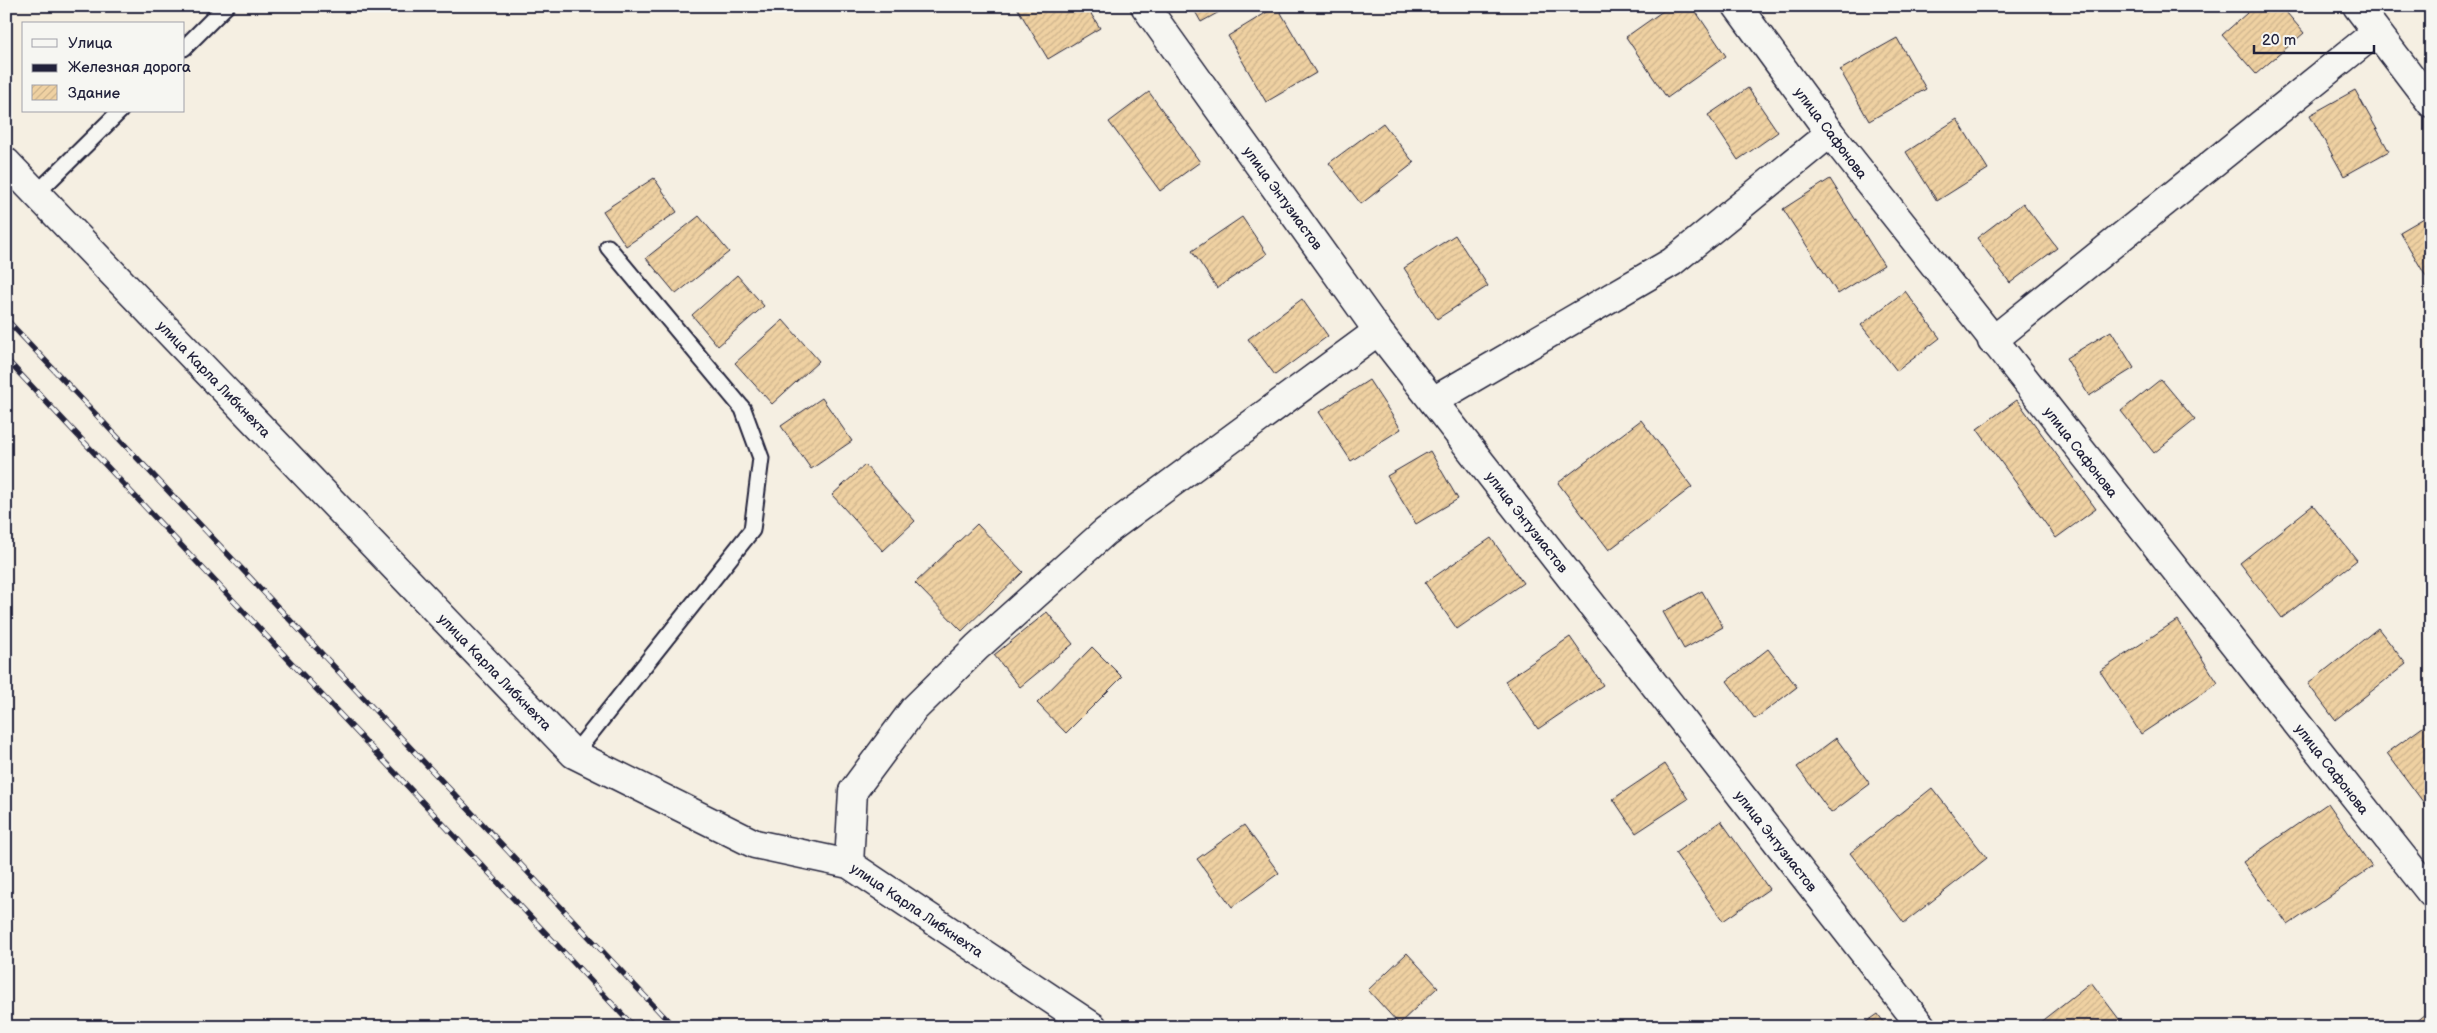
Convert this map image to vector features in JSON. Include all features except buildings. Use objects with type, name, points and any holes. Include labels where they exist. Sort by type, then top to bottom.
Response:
[{"type":"street","name":"улица Энтузиастов","points":[[1145,6],[1378,331],[1922,1027]]},
{"type":"street","name":"улица Сафонова","points":[[1737,6],[1830,133],[1992,341],[2431,894]]},
{"type":"street","points":[[2357,6],[2431,103]]},
{"type":"street","points":[[1992,341],[2376,32]]},
{"type":"street","points":[[1433,401],[1672,262],[1830,133]]},
{"type":"street","name":"улица Карла Либкнехта","points":[[6,162],[574,754],[755,844],[849,864],[1093,1027]]},
{"type":"street","points":[[849,864],[853,791],[914,709],[977,648],[1106,532],[1378,331]]},
{"type":"lane","points":[[185,47],[226,6]]},
{"type":"lane","points":[[36,194],[119,112]]},
{"type":"lane","points":[[574,754],[752,530],[761,458],[743,409],[608,247]]},
{"type":"railway","points":[[6,319],[674,1027]]},
{"type":"railway","points":[[6,359],[634,1027]]}]
